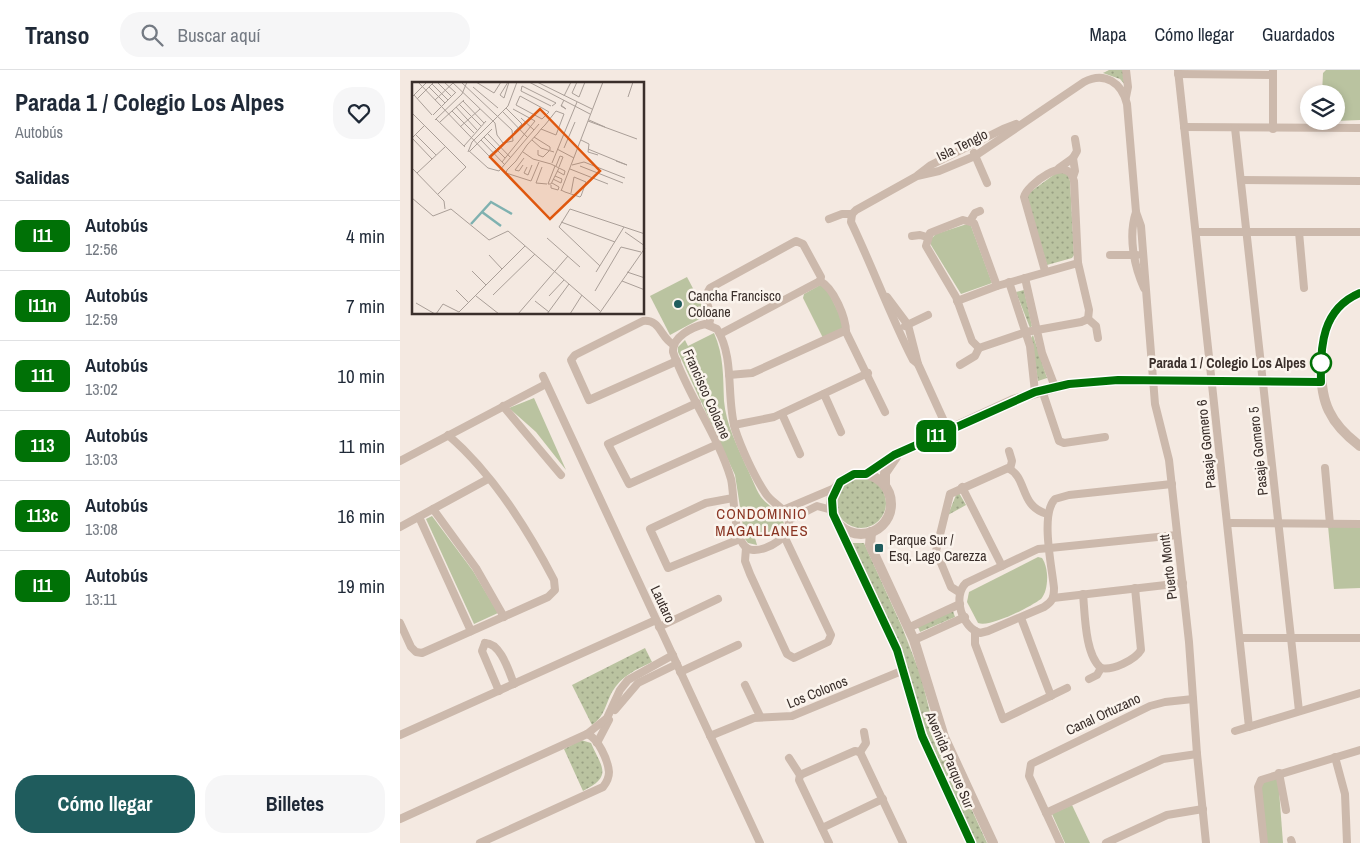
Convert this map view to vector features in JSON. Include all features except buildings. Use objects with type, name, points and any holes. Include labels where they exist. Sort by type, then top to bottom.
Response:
[{"type":"street","name":"Isla Tenglo","points":[[852,218],[856,210],[916,176],[939,171],[975,156],[994,145],[1022,122],[1103,70]]},
{"type":"street","name":"Puerto Montt","points":[[1126,70],[1128,87],[1126,99],[1136,212],[1141,226],[1144,256],[1145,291],[1152,342],[1155,404],[1168,450],[1172,484],[1194,699],[1197,754],[1206,843]]},
{"type":"street","points":[[1178,72],[1273,72],[1273,129]]},
{"type":"street","name":"Pasaje Gomero 6","points":[[1178,72],[1249,727]]},
{"type":"street","points":[[1090,79],[1103,77],[1112,81],[1119,86],[1126,99]]},
{"type":"street","points":[[916,176],[931,166],[1003,129],[1022,122]]},
{"type":"street","points":[[1184,127],[1360,128]]},
{"type":"street","name":"Pasaje Gomero 5","points":[[1235,128],[1299,711]]},
{"type":"street","points":[[1045,271],[1024,197],[1026,190],[1073,158],[1078,148],[1075,139]]},
{"type":"street","points":[[971,146],[987,183]]},
{"type":"street","points":[[1073,158],[1076,171],[1073,177],[1078,263],[1089,310],[1088,318]]},
{"type":"street","points":[[1059,168],[1068,171],[1073,177]]},
{"type":"street","points":[[1241,180],[1360,181]]},
{"type":"street","points":[[1014,200],[1024,197]]},
{"type":"street","points":[[970,221],[975,213],[980,211]]},
{"type":"street","name":"Puerto Montt","points":[[1136,212],[1133,221],[1133,255],[1145,291]]},
{"type":"street","points":[[829,219],[842,214],[852,218],[886,296],[898,330],[913,360],[918,364]]},
{"type":"street","points":[[979,348],[972,341],[957,301],[928,251],[926,246],[927,237],[932,231],[963,220],[970,221],[978,229],[997,286]]},
{"type":"street","points":[[1196,232],[1360,232]]},
{"type":"street","points":[[1299,232],[1304,288]]},
{"type":"street","points":[[912,236],[920,235],[927,237]]},
{"type":"street","points":[[796,241],[800,241],[821,277],[820,282],[720,334],[717,329],[709,325],[711,315],[705,297],[710,288],[796,241]]},
{"type":"street","points":[[1110,254],[1144,256]]},
{"type":"street","points":[[957,301],[1009,282],[1078,263]]},
{"type":"street","points":[[1025,278],[1036,330],[1055,387]]},
{"type":"street","points":[[820,282],[827,285],[846,323],[846,332],[868,373],[885,412]]},
{"type":"street","points":[[1009,282],[1026,332],[1038,391],[1059,441],[1104,438]]},
{"type":"street","points":[[1360,293],[1341,305],[1326,326],[1322,345],[1321,382],[1325,402],[1332,416],[1345,433],[1360,446]]},
{"type":"street","points":[[886,296],[908,325],[918,364],[948,430]]},
{"type":"street","points":[[898,330],[928,315]]},
{"type":"street","points":[[960,365],[975,356],[979,348],[1026,332],[1080,322],[1088,318]]},
{"type":"street","points":[[1088,318],[1094,324],[1098,338]]},
{"type":"street","points":[[674,345],[667,342],[658,325],[654,322],[643,321],[575,355],[571,360],[589,400],[677,361]]},
{"type":"street","name":"Francisco Coloane","points":[[709,325],[698,326],[679,337],[674,345],[677,361],[731,480],[740,539],[746,548]]},
{"type":"street","points":[[729,375],[752,373],[842,332],[846,332]]},
{"type":"street","name":"Francisco Coloane","points":[[720,334],[729,375],[729,398],[734,425],[764,490],[783,510],[788,520]]},
{"type":"street","points":[[734,425],[782,414],[868,373]]},
{"type":"street","name":"Lautaro","points":[[503,406],[545,380],[760,843]]},
{"type":"street","points":[[783,510],[835,488],[850,476],[866,474],[903,451],[948,430],[1038,391],[1091,381],[1212,380],[1321,382]]},
{"type":"street","points":[[824,394],[841,432]]},
{"type":"street","points":[[697,403],[608,444],[629,484],[716,445]]},
{"type":"street","points":[[400,461],[503,406],[561,475]]},
{"type":"street","points":[[782,414],[800,454]]},
{"type":"street","points":[[400,623],[411,647],[418,653],[550,596],[556,586],[549,569],[528,533],[488,479],[448,436]]},
{"type":"street","points":[[885,485],[885,473],[903,451]]},
{"type":"street","points":[[1009,451],[1012,460],[1010,469]]},
{"type":"street","points":[[959,592],[952,587],[937,556],[936,547],[948,497],[962,487],[1005,468],[1010,469],[1016,475],[1030,504],[1047,514]]},
{"type":"street","points":[[1325,468],[1330,524]]},
{"type":"street","points":[[835,488],[832,510],[836,521],[852,532],[871,532],[883,524],[890,510],[890,495],[885,485],[878,479],[866,474]]},
{"type":"street","points":[[400,527],[488,479]]},
{"type":"street","points":[[1053,598],[1047,514],[1055,500],[1065,496],[1172,484]]},
{"type":"street","points":[[962,487],[1002,566]]},
{"type":"street","points":[[733,498],[706,503],[650,529],[668,568],[740,539]]},
{"type":"street","points":[[784,536],[831,635],[828,642],[791,658],[787,654],[747,567],[746,548],[759,549],[784,536],[787,532],[788,520],[817,506],[832,510]]},
{"type":"street","points":[[433,509],[480,574],[504,617]]},
{"type":"street","points":[[419,517],[475,630],[486,643],[492,644],[497,649],[514,684]]},
{"type":"street","name":"Avenida Parque Sur","points":[[836,521],[894,642],[904,670],[922,736],[972,843]]},
{"type":"street","points":[[1228,523],[1360,524]]},
{"type":"street","name":"Avenida Parque Sur","points":[[871,532],[872,551],[914,640],[942,731],[993,843]]},
{"type":"street","points":[[1067,688],[1003,719],[975,644],[975,631],[965,617],[960,604],[959,592],[966,583],[1038,549],[1177,536]]},
{"type":"street","points":[[975,631],[985,632],[1021,618],[1044,607],[1053,598],[1183,583]]},
{"type":"street","points":[[1083,594],[1091,652],[1095,662],[1101,668],[1109,669],[1136,657],[1140,650],[1135,588]]},
{"type":"street","points":[[400,735],[514,684],[718,599]]},
{"type":"street","points":[[908,628],[960,604]]},
{"type":"street","points":[[914,640],[965,617]]},
{"type":"street","points":[[1021,618],[1051,696]]},
{"type":"street","points":[[1240,638],[1360,638]]},
{"type":"street","points":[[486,643],[482,651],[499,691]]},
{"type":"street","points":[[680,672],[738,645]]},
{"type":"street","points":[[400,818],[587,734],[607,718],[620,690],[631,677],[672,655]]},
{"type":"street","points":[[597,743],[618,705],[634,686],[677,664]]},
{"type":"street","points":[[1089,679],[1099,673],[1101,668]]},
{"type":"street","name":"Los Colonos","points":[[710,736],[760,716],[781,718],[792,716],[904,670]]},
{"type":"street","points":[[746,685],[760,716]]},
{"type":"street","points":[[1235,731],[1360,693]]},
{"type":"street","name":"Canal Ortuzano","points":[[1046,813],[1031,780],[1029,767],[1036,760],[1150,706],[1165,702],[1194,699]]},
{"type":"street","points":[[800,775],[847,755],[860,752],[866,743],[864,732]]},
{"type":"street","points":[[480,843],[603,787],[609,772],[597,743],[587,734]]},
{"type":"street","points":[[1264,843],[1258,787],[1263,778],[1360,750]]},
{"type":"street","points":[[860,752],[903,843]]},
{"type":"street","points":[[1060,843],[1046,813],[1163,759],[1197,754]]},
{"type":"street","points":[[1335,757],[1346,794],[1347,843]]},
{"type":"street","points":[[790,758],[800,775],[799,780],[829,843]]},
{"type":"street","points":[[1279,773],[1286,810]]},
{"type":"street","points":[[822,828],[883,799]]},
{"type":"street","points":[[1106,843],[1167,815],[1203,809]]},
{"type":"green space","points":[[1109,70],[1124,70],[1126,86],[1120,79],[1103,73]]},
{"type":"green space","points":[[1326,70],[1360,70],[1360,120],[1345,121],[1345,85],[1322,85],[1323,73]]},
{"type":"green space","points":[[1059,171],[1068,175],[1070,181],[1074,255],[1072,258],[1047,265],[1026,195]]},
{"type":"green space","points":[[967,224],[971,226],[992,283],[961,294],[931,245],[931,239],[936,234]]},
{"type":"green space","points":[[687,277],[707,315],[670,335],[650,296]]},
{"type":"green space","points":[[822,284],[826,287],[844,324],[842,329],[823,338],[803,298],[804,294]]},
{"type":"green space","points":[[1024,290],[1032,326],[1030,328],[1016,292]]},
{"type":"green space","points":[[714,333],[721,358],[725,410],[732,434],[761,497],[783,520],[784,525],[775,537],[771,531],[755,538],[757,545],[748,543],[745,539],[735,475],[678,352],[678,347],[685,340],[688,346]]},
{"type":"green space","points":[[1033,335],[1047,378],[1038,381],[1031,338]]},
{"type":"green space","points":[[534,398],[566,470],[536,432],[509,408]]},
{"type":"green space","points":[[856,478],[866,478],[879,485],[886,498],[886,508],[879,521],[866,528],[856,528],[847,524],[840,517],[836,508],[836,498],[840,489],[847,482]]},
{"type":"green space","points":[[959,493],[966,505],[948,515],[956,495]]},
{"type":"green space","points":[[432,516],[473,571],[498,613],[474,624],[426,519]]},
{"type":"green space","points":[[1328,526],[1360,526],[1360,588],[1334,589]]},
{"type":"green space","points":[[852,543],[864,543],[902,627],[921,676],[933,725],[987,843],[976,843],[922,723],[901,646]]},
{"type":"green space","points":[[1038,557],[1042,558],[1047,573],[1046,590],[1041,599],[1000,620],[984,624],[978,623],[967,602],[969,592]]},
{"type":"green space","points":[[953,611],[955,617],[920,632],[918,627]]},
{"type":"green space","points":[[645,648],[652,662],[630,674],[616,686],[602,714],[592,725],[572,685]]},
{"type":"green space","points":[[581,740],[591,743],[602,771],[602,776],[598,781],[583,791],[564,749]]},
{"type":"green space","points":[[1278,777],[1283,843],[1265,843],[1260,788],[1262,783]]},
{"type":"green space","points":[[1072,805],[1090,843],[1065,843],[1052,814]]},
{"type":"bus line","name":"I11","points":[[971,843],[922,736],[897,650],[833,514],[831,502],[835,488],[840,482],[854,474],[866,474],[894,455],[1013,400],[1055,387],[1091,381],[1118,380],[1321,382],[1322,345],[1326,326],[1341,305],[1349,298],[1360,293]]},
{"type":"place","name":"Cancha Francisco Coloane","points":[[678,304]]},
{"type":"place","name":"Parada 1 / Colegio Los Alpes","points":[[1321,363]]},
{"type":"place","name":"Parque Sur / Esq. Lago Carezza","points":[[879,548]]},
{"type":"district","name":"CONDOMINIO MAGALLANES","points":[[762,522]]}]
